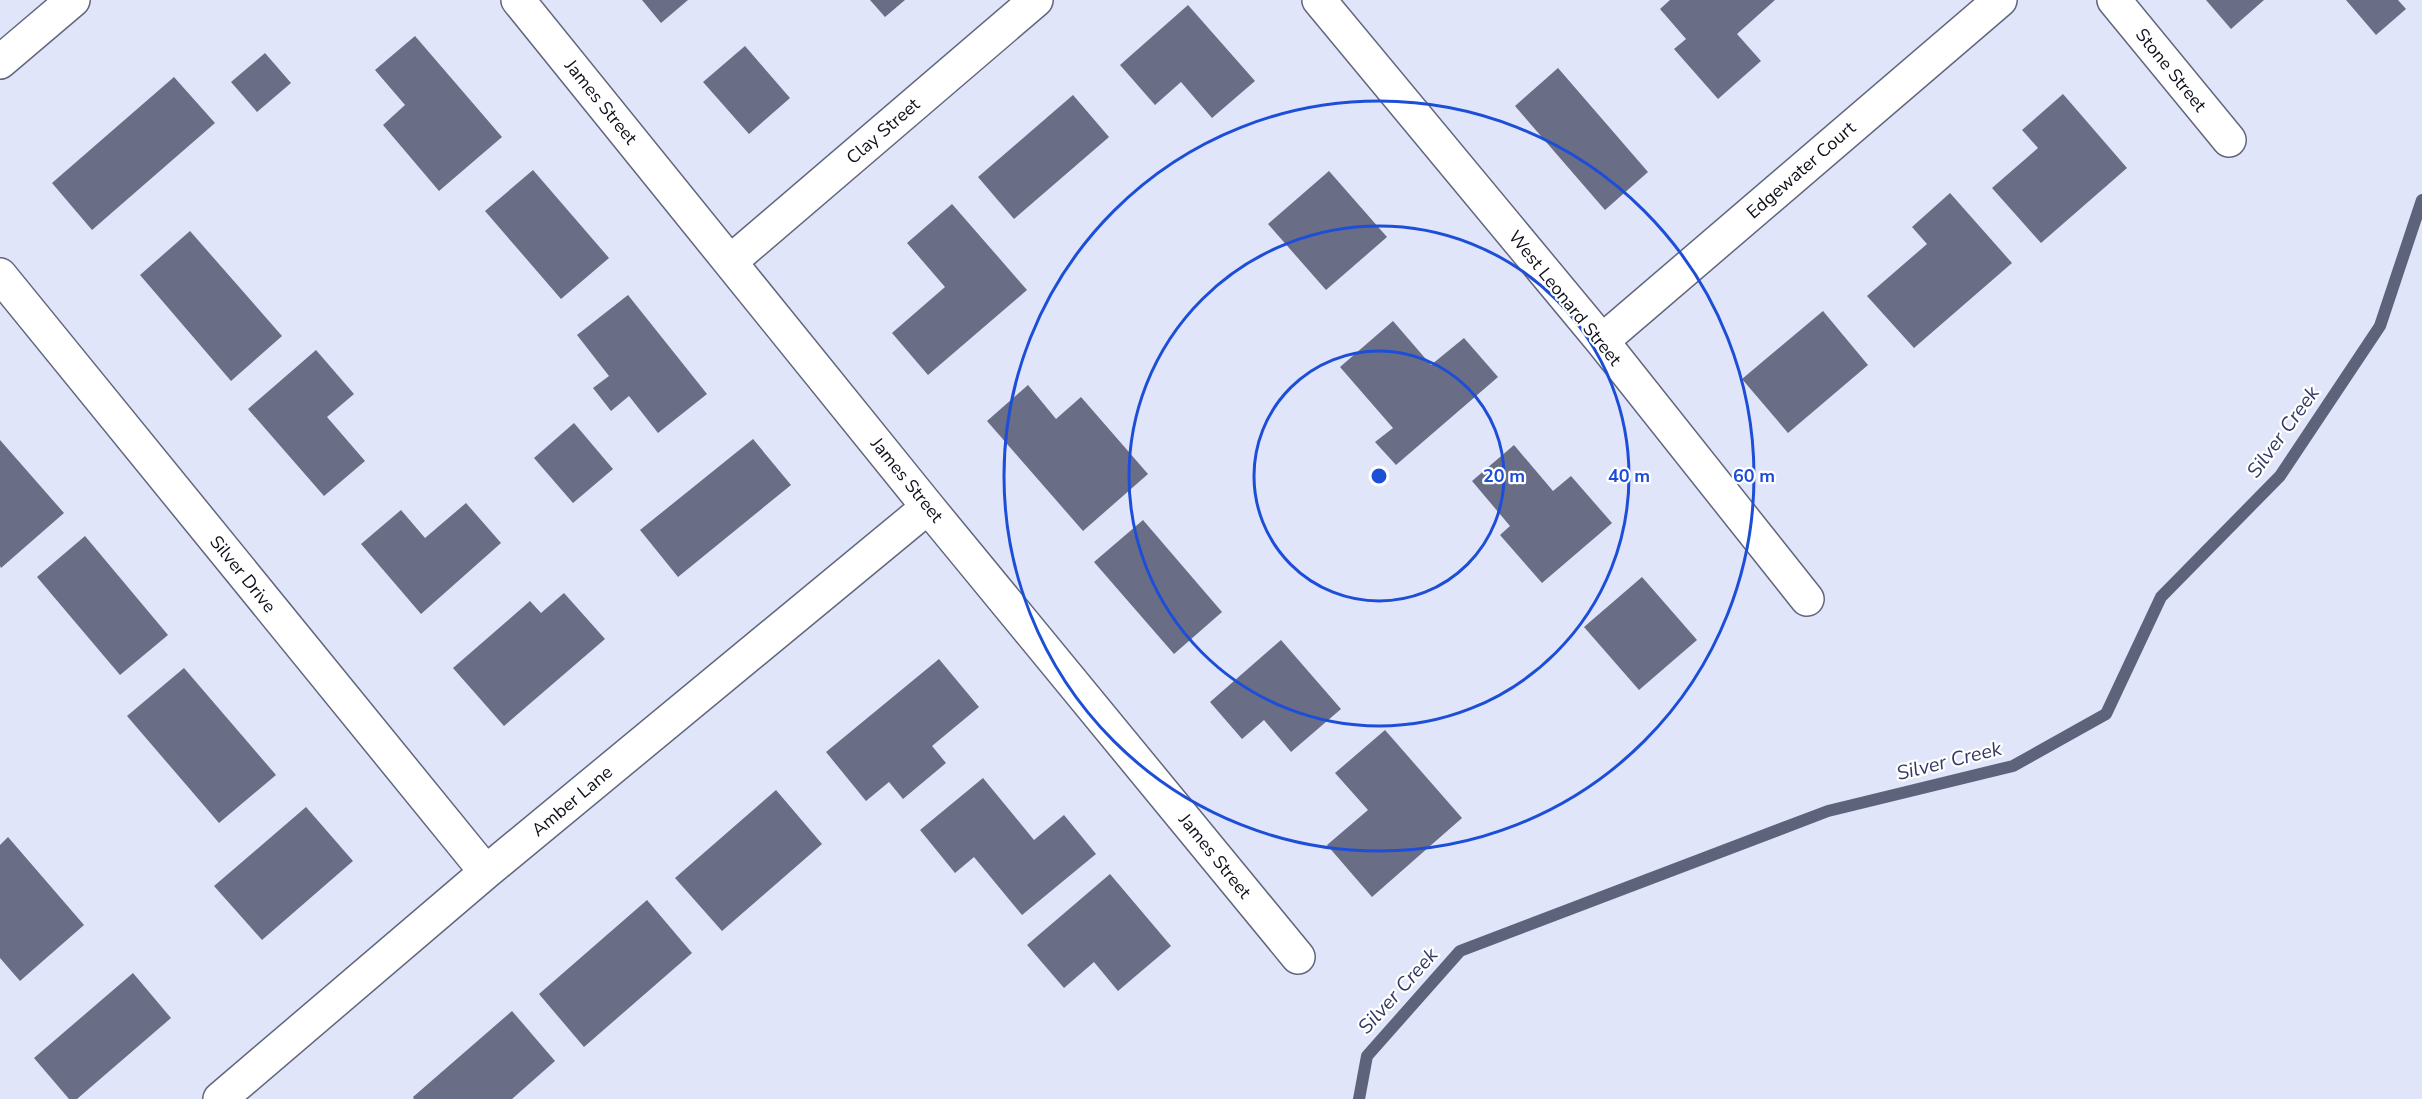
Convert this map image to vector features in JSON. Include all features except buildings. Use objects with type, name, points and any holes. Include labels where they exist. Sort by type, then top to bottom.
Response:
[{"type":"street","points":[[0,62],[73,0]]},
{"type":"street","name":"James Street","points":[[518,0],[928,507],[1298,957]]},
{"type":"street","name":"Clay Street","points":[[730,262],[1036,0]]},
{"type":"street","name":"West Leonard Street","points":[[1319,0],[1602,341],[1807,599]]},
{"type":"street","name":"Edgewater Court","points":[[1602,341],[2000,0]]},
{"type":"street","name":"Stone Street","points":[[2114,0],[2229,140]]},
{"type":"street","name":"Silver Drive","points":[[0,275],[486,872]]},
{"type":"street","name":"Amber Lane","points":[[220,1099],[486,872],[928,507]]},
{"type":"waterway","name":"Silver Creek","points":[[1359,1099],[1367,1056],[1460,951],[1828,811],[2013,766],[2106,714],[2161,597],[2280,476],[2380,326],[2422,200]]}]
